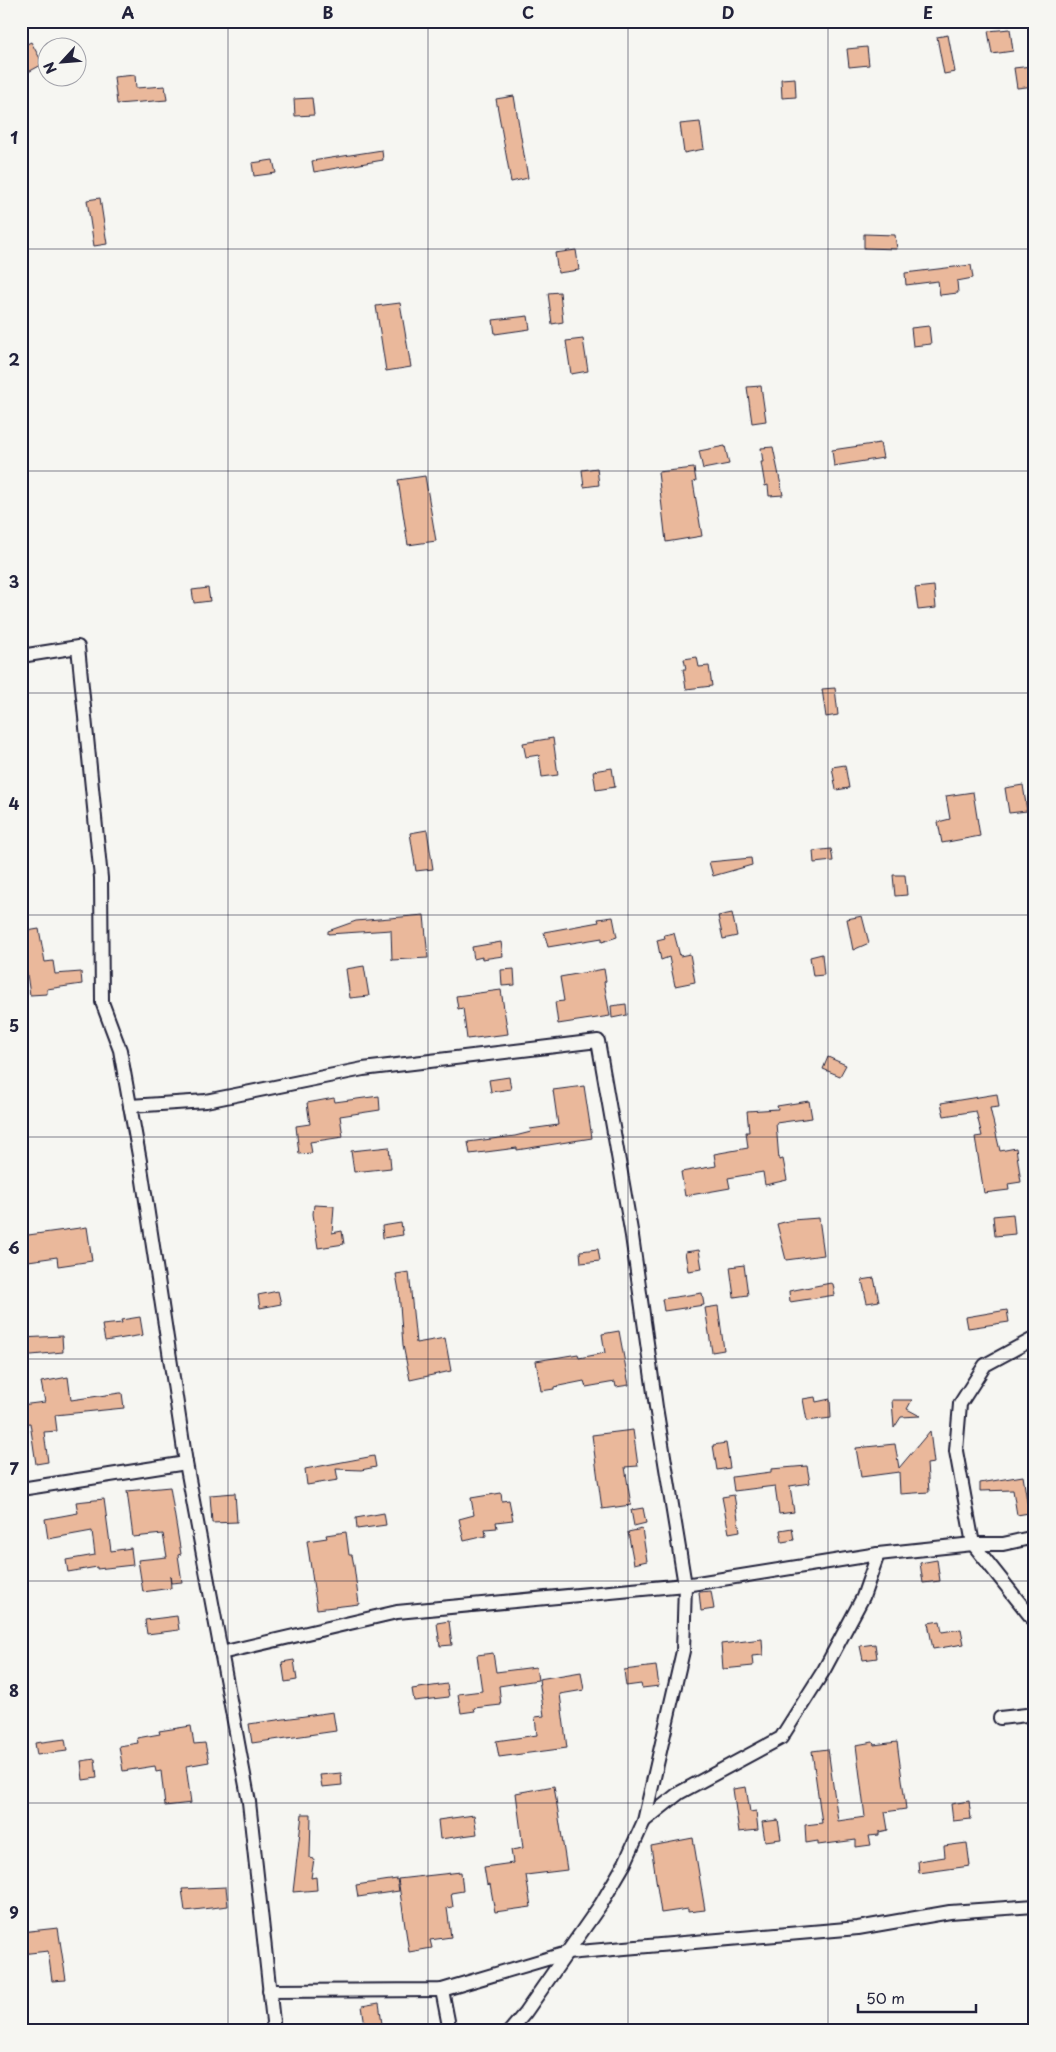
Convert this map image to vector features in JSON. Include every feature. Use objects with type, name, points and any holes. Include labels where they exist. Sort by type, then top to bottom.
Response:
[{"type":"street","points":[[21,656],[78,647],[101,878],[102,1002],[120,1050],[186,1463],[249,1802],[274,2031]]},
{"type":"street","points":[[130,1106],[206,1102],[363,1069],[598,1041],[632,1236],[656,1407],[685,1585],[683,1651],[644,1821],[625,1863],[567,1954],[510,2031]]},
{"type":"street","points":[[1035,1338],[986,1365],[960,1404],[956,1452],[973,1544],[1035,1622]]},
{"type":"street","points":[[21,1489],[186,1463]]},
{"type":"street","points":[[221,1653],[397,1612],[685,1585],[878,1554],[973,1544],[1003,1544],[1035,1537]]},
{"type":"street","points":[[644,1821],[680,1793],[781,1738],[824,1670],[863,1597],[878,1554]]},
{"type":"street","points":[[1000,1718],[1035,1714]]},
{"type":"street","points":[[269,1990],[442,1990],[567,1954],[858,1928],[950,1912],[1035,1906]]},
{"type":"street","points":[[442,1990],[450,2031]]},
{"type":"building","points":[[1010,29],[1013,51],[992,54],[988,31]]},
{"type":"building","points":[[948,35],[955,72],[944,74],[937,37]]},
{"type":"building","points":[[31,42],[38,55],[38,67],[21,76],[21,47]]},
{"type":"building","points":[[867,47],[869,65],[849,67],[847,49]]},
{"type":"building","points":[[1032,66],[1035,86],[1017,88],[1014,68]]},
{"type":"building","points":[[135,75],[136,88],[165,86],[167,100],[117,104],[114,77]]},
{"type":"building","points":[[795,78],[796,97],[782,98],[781,79]]},
{"type":"building","points":[[514,96],[528,178],[511,182],[496,99]]},
{"type":"building","points":[[312,98],[314,115],[295,116],[294,99]]},
{"type":"building","points":[[700,122],[704,149],[684,153],[680,124]]},
{"type":"building","points":[[382,150],[383,160],[314,172],[312,161]]},
{"type":"building","points":[[273,160],[276,173],[254,176],[252,163]]},
{"type":"building","points":[[100,198],[107,244],[94,246],[87,200]]},
{"type":"building","points":[[864,234],[895,235],[897,249],[864,248]]},
{"type":"building","points":[[576,250],[579,270],[558,273],[555,253]]},
{"type":"building","points":[[971,265],[973,278],[957,281],[958,293],[940,295],[938,281],[906,285],[905,273]]},
{"type":"building","points":[[560,292],[563,322],[552,324],[548,293]]},
{"type":"building","points":[[400,303],[411,367],[386,371],[376,306]]},
{"type":"building","points":[[528,316],[530,329],[495,334],[493,320]]},
{"type":"building","points":[[929,326],[931,344],[913,346],[911,328]]},
{"type":"building","points":[[583,339],[588,371],[571,374],[566,341]]},
{"type":"building","points":[[761,386],[766,421],[752,423],[747,387]]},
{"type":"building","points":[[880,443],[883,458],[834,466],[832,450]]},
{"type":"building","points":[[725,446],[729,464],[703,469],[699,451]]},
{"type":"building","points":[[773,447],[783,495],[769,496],[768,485],[765,486],[761,462],[763,462],[761,448]]},
{"type":"building","points":[[597,468],[599,485],[584,487],[582,470]]},
{"type":"building","points":[[694,468],[696,481],[693,482],[702,536],[666,542],[658,472]]},
{"type":"building","points":[[425,476],[436,541],[408,545],[398,480]]},
{"type":"building","points":[[934,586],[936,608],[918,610],[915,588]]},
{"type":"building","points":[[208,588],[210,601],[194,603],[192,590]]},
{"type":"building","points":[[697,657],[699,667],[709,666],[712,686],[686,689],[683,669],[686,669],[684,659]]},
{"type":"building","points":[[835,688],[838,715],[826,717],[822,689]]},
{"type":"building","points":[[553,738],[558,775],[542,777],[539,755],[526,757],[523,743]]},
{"type":"building","points":[[845,765],[849,788],[836,790],[832,767]]},
{"type":"building","points":[[612,768],[615,787],[596,790],[593,771]]},
{"type":"building","points":[[1023,785],[1027,811],[1009,813],[1005,788]]},
{"type":"building","points":[[973,792],[980,836],[942,843],[938,822],[950,819],[946,796]]},
{"type":"building","points":[[427,830],[433,869],[416,871],[410,833]]},
{"type":"building","points":[[831,849],[833,861],[814,863],[813,851]]},
{"type":"building","points":[[751,858],[752,865],[713,876],[709,862]]},
{"type":"building","points":[[893,875],[905,875],[907,895],[895,896]]},
{"type":"building","points":[[732,913],[737,936],[723,939],[718,916]]},
{"type":"building","points":[[424,915],[428,958],[392,960],[391,930],[328,934],[328,931],[356,921]]},
{"type":"building","points":[[862,916],[869,943],[853,950],[847,919]]},
{"type":"building","points":[[613,917],[617,937],[602,942],[602,938],[548,947],[544,932],[599,922],[598,919]]},
{"type":"building","points":[[39,929],[45,962],[53,961],[55,974],[81,972],[82,984],[47,989],[47,994],[30,995],[21,932]]},
{"type":"building","points":[[674,933],[680,956],[690,954],[695,982],[675,986],[669,957],[661,960],[657,940],[665,938],[664,935]]},
{"type":"building","points":[[501,942],[503,956],[474,959],[472,947]]},
{"type":"building","points":[[822,954],[824,975],[813,976],[810,957]]},
{"type":"building","points":[[364,966],[369,996],[350,998],[346,969]]},
{"type":"building","points":[[514,969],[515,985],[502,986],[501,970]]},
{"type":"building","points":[[604,969],[606,981],[604,982],[610,1016],[558,1024],[555,1002],[564,1001],[560,977]]},
{"type":"building","points":[[501,990],[508,1034],[467,1039],[463,1008],[458,1009],[456,996]]},
{"type":"building","points":[[626,1004],[627,1015],[612,1018],[611,1006]]},
{"type":"building","points":[[828,1057],[846,1065],[840,1076],[823,1069]]},
{"type":"building","points":[[509,1077],[511,1089],[491,1092],[489,1080]]},
{"type":"building","points":[[584,1086],[592,1138],[517,1150],[517,1148],[470,1154],[468,1142],[515,1136],[531,1132],[530,1129],[558,1125],[553,1090]]},
{"type":"building","points":[[997,1094],[999,1107],[990,1108],[1000,1151],[1016,1148],[1021,1182],[1008,1184],[1009,1190],[984,1193],[975,1137],[982,1136],[976,1111],[944,1116],[941,1103]]},
{"type":"building","points":[[379,1096],[380,1110],[340,1116],[343,1137],[310,1142],[312,1153],[299,1154],[296,1126],[310,1124],[307,1103],[334,1098],[335,1102]]},
{"type":"building","points":[[809,1101],[812,1118],[776,1123],[779,1160],[783,1159],[787,1180],[765,1185],[763,1172],[728,1178],[730,1188],[685,1196],[681,1172],[716,1166],[714,1154],[748,1148],[746,1132],[749,1132],[747,1111],[778,1109],[777,1106]]},
{"type":"building","points":[[389,1147],[391,1168],[354,1172],[351,1151]]},
{"type":"building","points":[[314,1205],[334,1206],[332,1233],[342,1231],[344,1244],[318,1248],[313,1214]]},
{"type":"building","points":[[1013,1214],[1015,1234],[995,1236],[993,1216]]},
{"type":"building","points":[[819,1218],[824,1255],[786,1260],[777,1224],[792,1220]]},
{"type":"building","points":[[401,1223],[403,1235],[383,1238],[382,1226]]},
{"type":"building","points":[[87,1227],[92,1261],[58,1266],[57,1257],[21,1262],[21,1236]]},
{"type":"building","points":[[598,1249],[600,1261],[581,1263],[580,1251]]},
{"type":"building","points":[[699,1250],[702,1269],[688,1271],[685,1252]]},
{"type":"building","points":[[744,1265],[748,1295],[734,1297],[730,1267]]},
{"type":"building","points":[[409,1272],[416,1343],[445,1338],[451,1371],[410,1380],[403,1345],[396,1274]]},
{"type":"building","points":[[874,1278],[879,1301],[867,1303],[862,1280]]},
{"type":"building","points":[[833,1284],[835,1295],[790,1302],[789,1291]]},
{"type":"building","points":[[278,1291],[281,1304],[260,1308],[258,1295]]},
{"type":"building","points":[[702,1293],[704,1305],[664,1311],[662,1299]]},
{"type":"building","points":[[718,1306],[724,1350],[712,1352],[705,1308]]},
{"type":"building","points":[[1007,1310],[1009,1322],[968,1328],[966,1317]]},
{"type":"building","points":[[140,1317],[143,1335],[105,1341],[102,1325],[122,1323],[121,1320]]},
{"type":"building","points":[[619,1331],[629,1385],[616,1387],[615,1382],[586,1387],[584,1381],[541,1391],[536,1361],[578,1354],[579,1358],[605,1353],[602,1334]]},
{"type":"building","points":[[62,1336],[63,1352],[21,1356],[21,1338]]},
{"type":"building","points":[[68,1377],[71,1400],[122,1393],[124,1408],[55,1415],[57,1431],[44,1432],[48,1462],[36,1464],[30,1423],[21,1424],[21,1405],[45,1402],[41,1382]]},
{"type":"building","points":[[815,1397],[816,1402],[830,1399],[831,1418],[807,1421],[803,1399]]},
{"type":"building","points":[[892,1400],[912,1400],[907,1409],[920,1416],[901,1417],[894,1428]]},
{"type":"building","points":[[633,1430],[638,1466],[625,1467],[631,1505],[602,1509],[592,1435]]},
{"type":"building","points":[[930,1431],[934,1463],[927,1464],[929,1492],[900,1494],[899,1472],[861,1477],[856,1448],[895,1444],[899,1468]]},
{"type":"building","points":[[726,1443],[730,1468],[717,1470],[713,1445]]},
{"type":"building","points":[[374,1456],[376,1467],[361,1470],[336,1469],[338,1480],[307,1485],[305,1469]]},
{"type":"building","points":[[807,1466],[810,1483],[790,1486],[794,1512],[779,1514],[775,1486],[734,1491],[732,1477],[771,1472],[771,1469]]},
{"type":"building","points":[[1023,1476],[1029,1513],[1017,1515],[1013,1490],[980,1491],[980,1483]]},
{"type":"building","points":[[170,1487],[181,1554],[178,1555],[182,1582],[171,1583],[170,1575],[171,1588],[143,1592],[138,1560],[167,1557],[163,1534],[133,1537],[127,1491]]},
{"type":"building","points":[[235,1493],[237,1522],[212,1523],[210,1495]]},
{"type":"building","points":[[501,1493],[502,1501],[509,1500],[513,1520],[496,1522],[497,1528],[485,1529],[486,1536],[464,1541],[459,1519],[474,1515],[471,1498]]},
{"type":"building","points":[[734,1495],[740,1531],[729,1533],[722,1497]]},
{"type":"building","points":[[104,1499],[111,1551],[131,1548],[133,1565],[97,1569],[97,1567],[68,1572],[66,1560],[95,1555],[92,1531],[48,1539],[45,1519],[78,1513],[76,1502]]},
{"type":"building","points":[[643,1508],[646,1523],[634,1526],[631,1510]]},
{"type":"building","points":[[384,1513],[386,1525],[357,1529],[356,1518]]},
{"type":"building","points":[[792,1528],[794,1540],[782,1542],[780,1530]]},
{"type":"building","points":[[642,1529],[647,1561],[634,1564],[628,1532]]},
{"type":"building","points":[[346,1532],[349,1555],[352,1555],[354,1566],[359,1604],[317,1609],[307,1541],[327,1538],[326,1535]]},
{"type":"building","points":[[937,1560],[940,1581],[923,1583],[920,1563]]},
{"type":"building","points":[[711,1591],[714,1609],[701,1611],[699,1592]]},
{"type":"building","points":[[177,1616],[179,1630],[147,1634],[145,1620]]},
{"type":"building","points":[[449,1621],[452,1645],[440,1646],[437,1623]]},
{"type":"building","points":[[940,1621],[942,1632],[961,1629],[964,1644],[933,1649],[928,1623]]},
{"type":"building","points":[[762,1639],[763,1655],[752,1656],[753,1666],[723,1669],[721,1644]]},
{"type":"building","points":[[875,1644],[877,1658],[863,1660],[860,1646]]},
{"type":"building","points":[[493,1653],[496,1672],[536,1667],[538,1680],[499,1686],[501,1705],[474,1708],[475,1711],[461,1713],[458,1694],[482,1691],[477,1655]]},
{"type":"building","points":[[294,1660],[297,1680],[285,1682],[282,1662]]},
{"type":"building","points":[[656,1666],[659,1686],[642,1688],[641,1684],[626,1686],[624,1670]]},
{"type":"building","points":[[581,1672],[584,1690],[560,1694],[567,1748],[499,1757],[496,1741],[537,1735],[535,1717],[544,1716],[539,1679]]},
{"type":"building","points":[[447,1684],[449,1697],[414,1701],[412,1689]]},
{"type":"building","points":[[333,1712],[336,1731],[252,1743],[249,1724]]},
{"type":"building","points":[[191,1726],[194,1744],[205,1743],[209,1762],[186,1766],[191,1803],[165,1806],[161,1771],[156,1772],[155,1766],[123,1771],[119,1746],[138,1743],[137,1738],[160,1734],[159,1731]]},
{"type":"building","points":[[65,1739],[67,1751],[37,1755],[35,1743]]},
{"type":"building","points":[[873,1742],[874,1745],[897,1742],[906,1809],[885,1812],[888,1830],[879,1832],[879,1835],[869,1836],[871,1845],[856,1847],[856,1840],[818,1845],[818,1841],[806,1843],[805,1825],[822,1823],[812,1751],[828,1749],[838,1821],[865,1817],[856,1745]]},
{"type":"building","points":[[95,1759],[97,1778],[83,1780],[81,1761]]},
{"type":"building","points":[[341,1773],[342,1785],[322,1787],[320,1775]]},
{"type":"building","points":[[554,1786],[567,1870],[526,1875],[531,1907],[495,1912],[490,1884],[487,1885],[484,1867],[513,1863],[511,1850],[523,1848],[516,1793]]},
{"type":"building","points":[[746,1787],[750,1812],[756,1811],[758,1830],[739,1832],[733,1789]]},
{"type":"building","points":[[969,1801],[971,1819],[953,1821],[951,1804]]},
{"type":"building","points":[[302,1814],[311,1814],[310,1858],[314,1859],[311,1878],[316,1877],[317,1890],[293,1892]]},
{"type":"building","points":[[474,1815],[477,1834],[440,1839],[438,1820]]},
{"type":"building","points":[[778,1820],[781,1839],[765,1841],[762,1822]]},
{"type":"building","points":[[693,1838],[705,1910],[688,1912],[688,1909],[661,1913],[651,1846]]},
{"type":"building","points":[[967,1843],[970,1866],[919,1873],[918,1861],[945,1857],[944,1846]]},
{"type":"building","points":[[461,1872],[463,1891],[451,1893],[453,1907],[447,1908],[451,1937],[430,1940],[432,1948],[409,1952],[398,1879]]},
{"type":"building","points":[[397,1879],[399,1891],[358,1897],[356,1885]]},
{"type":"building","points":[[226,1887],[228,1906],[185,1911],[182,1889]]},
{"type":"building","points":[[58,1928],[66,1980],[52,1981],[48,1951],[21,1954],[21,1932]]},
{"type":"building","points":[[379,2003],[383,2031],[366,2031],[362,2006]]}]
